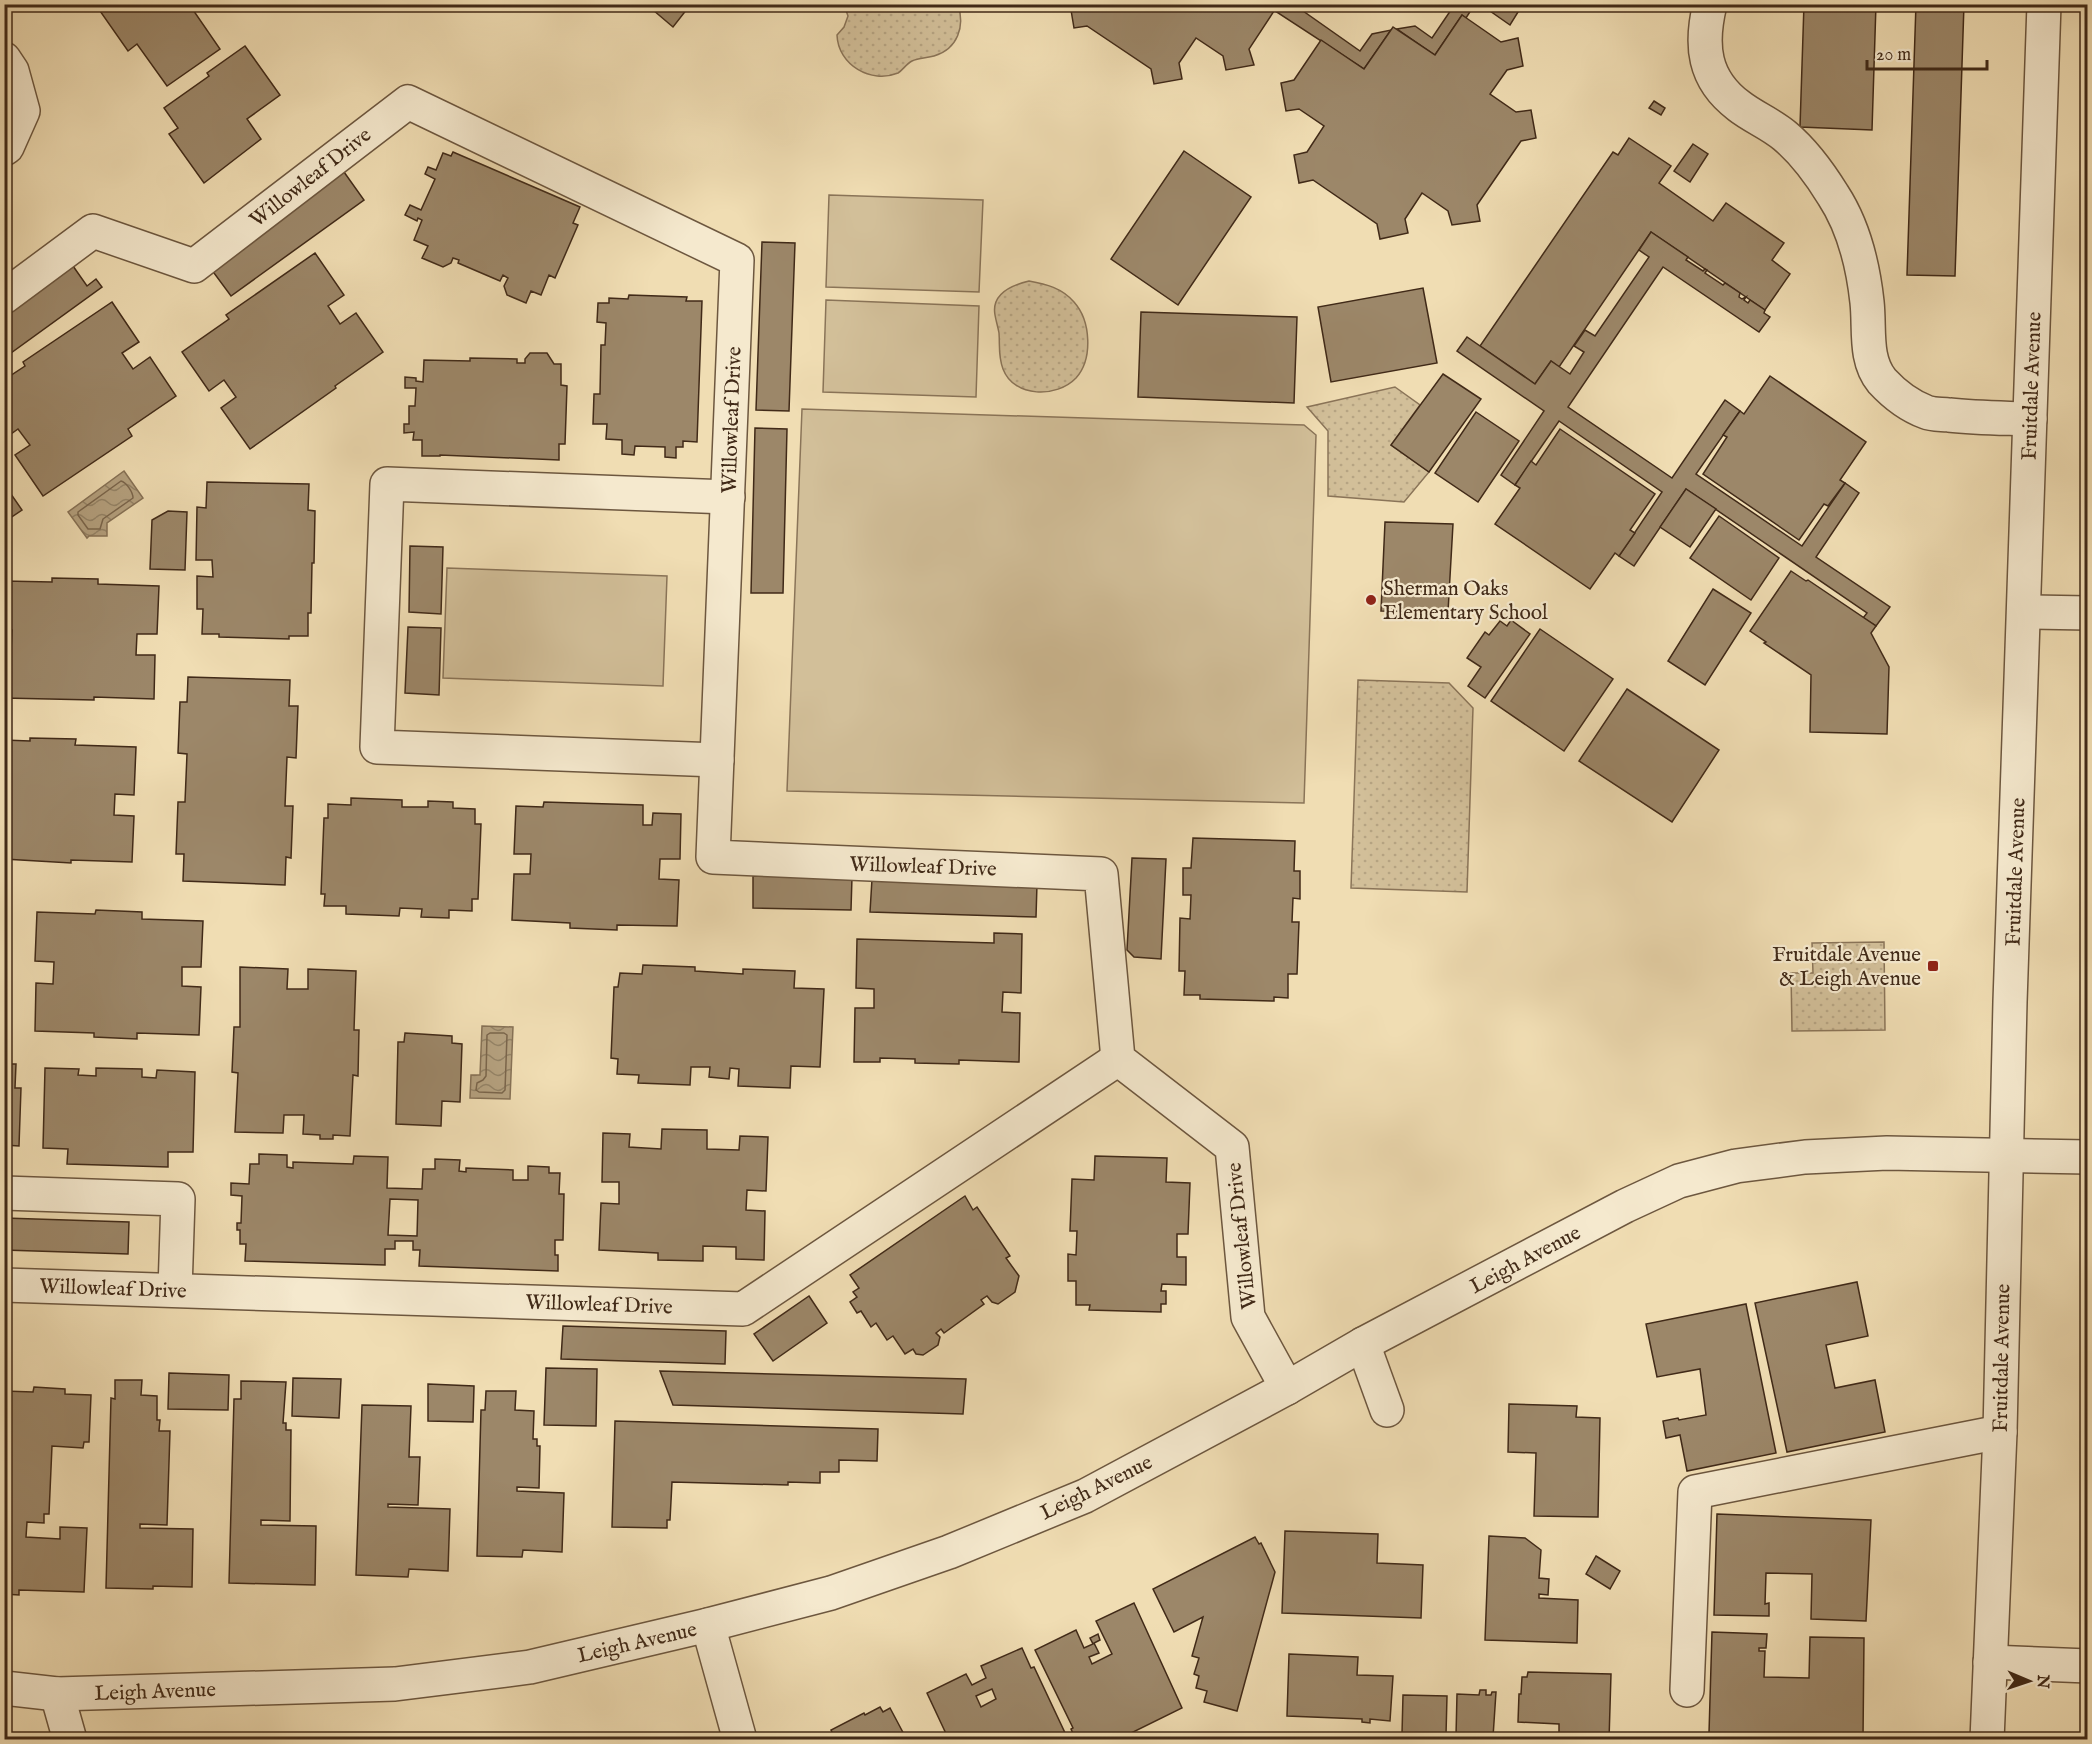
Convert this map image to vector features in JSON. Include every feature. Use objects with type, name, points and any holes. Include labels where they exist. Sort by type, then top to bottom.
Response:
[{"type":"street","points":[[1710,4],[1704,28],[1704,50],[1720,87],[1738,105],[1784,135],[1810,163],[1834,197],[1851,230],[1861,262],[1866,294],[1869,353],[1881,379],[1901,399],[1928,413],[1963,417],[2030,419]]},
{"type":"street","name":"Fruitdale Avenue","points":[[1987,1740],[2000,1432],[2010,1002],[2044,4]]},
{"type":"street","points":[[4,59],[12,71],[23,111],[8,147],[4,149]]},
{"type":"street","name":"Willowleaf Drive","points":[[4,297],[93,231],[194,266],[408,102],[737,260],[713,857],[1101,874],[1118,1059],[1232,1147],[1248,1317],[1287,1388]]},
{"type":"street","points":[[717,760],[377,747],[387,484],[728,497]]},
{"type":"street","points":[[2025,612],[2088,613]]},
{"type":"street","name":"Willowleaf Drive","points":[[4,1285],[743,1309],[1118,1059]]},
{"type":"street","name":"Leigh Avenue","points":[[4,1703],[57,1694],[395,1684],[530,1667],[831,1593],[950,1552],[1085,1496],[1287,1388],[1363,1344],[1624,1206],[1679,1181],[1736,1166],[1805,1156],[1887,1152],[2088,1157]]},
{"type":"street","points":[[4,1193],[178,1199],[175,1290]]},
{"type":"street","points":[[1363,1344],[1387,1410]]},
{"type":"street","points":[[1687,1690],[1695,1492],[2000,1432]]},
{"type":"street","points":[[708,1625],[740,1740]]},
{"type":"street","points":[[1990,1662],[2088,1666]]},
{"type":"street","name":"Leigh Avenue","points":[[4,1688],[57,1694]]},
{"type":"street","points":[[57,1694],[70,1740]]},
{"type":"shaded area","points":[[844,5],[958,5],[960,29],[954,42],[942,53],[912,61],[898,73],[888,76],[867,74],[850,63],[839,46],[837,35],[844,27],[848,16]]},
{"type":"shaded area","points":[[829,195],[983,200],[979,292],[826,287]]},
{"type":"shaded area","points":[[1029,281],[1053,287],[1069,297],[1080,310],[1087,329],[1085,361],[1076,378],[1068,385],[1047,392],[1026,390],[1016,385],[1009,379],[1000,360],[999,333],[995,315],[996,301],[1004,291]]},
{"type":"shaded area","points":[[826,300],[979,306],[976,397],[823,392]]},
{"type":"shaded area","points":[[1395,387],[1420,405],[1391,445],[1429,472],[1404,502],[1328,496],[1328,431],[1307,407]]},
{"type":"shaded area","points":[[802,409],[1304,425],[1316,435],[1304,803],[787,791]]},
{"type":"shaded area","points":[[447,568],[667,576],[663,686],[443,678]]},
{"type":"shaded area","points":[[1358,680],[1449,683],[1473,708],[1467,892],[1351,888]]},
{"type":"shaded area","points":[[1884,942],[1885,1030],[1792,1031],[1791,973],[1813,973],[1812,943]]},
{"type":"water","points":[[124,471],[143,498],[107,523],[107,536],[87,538],[68,512]]},
{"type":"water","points":[[482,1026],[513,1027],[510,1099],[470,1098],[471,1075],[480,1075]]},
{"type":"building","points":[[110,4],[189,4],[220,49],[167,86],[137,44],[128,51],[100,11]]},
{"type":"building","points":[[646,4],[691,4],[673,27]]},
{"type":"building","points":[[1070,4],[1271,4],[1276,8],[1249,49],[1254,65],[1226,70],[1223,56],[1196,38],[1179,63],[1182,79],[1154,84],[1151,69],[1087,26],[1074,28]]},
{"type":"building","points":[[1271,4],[1293,4],[1360,51],[1372,34],[1391,30],[1364,69],[1275,11],[1276,8]]},
{"type":"building","points":[[1455,4],[1475,4],[1466,18],[1462,15],[1435,55],[1397,29],[1415,26],[1432,38]]},
{"type":"building","points":[[1480,4],[1523,4],[1510,25]]},
{"type":"building","points":[[1804,4],[1876,4],[1872,130],[1800,127]]},
{"type":"building","points":[[1916,4],[1964,4],[1955,276],[1907,275]]},
{"type":"building","points":[[1462,15],[1501,42],[1518,38],[1523,66],[1507,70],[1490,94],[1516,112],[1531,110],[1536,138],[1521,141],[1477,205],[1480,221],[1452,225],[1448,211],[1422,193],[1405,219],[1408,233],[1380,239],[1377,224],[1313,180],[1299,183],[1294,155],[1307,152],[1324,126],[1299,109],[1286,111],[1281,83],[1294,80],[1321,40],[1364,69],[1393,27],[1435,55]]},
{"type":"building","points":[[245,46],[280,95],[247,119],[261,139],[204,183],[169,134],[178,128],[164,108],[209,76],[207,73]]},
{"type":"building","points":[[1654,101],[1665,108],[1661,115],[1649,108]]},
{"type":"building","points":[[1629,138],[1671,166],[1659,183],[1713,221],[1726,203],[1784,243],[1772,260],[1790,274],[1765,310],[1651,232],[1559,367],[1551,361],[1535,384],[1480,346],[1613,152],[1618,155]]},
{"type":"building","points":[[1693,144],[1708,154],[1690,182],[1674,171]]},
{"type":"building","points":[[1184,151],[1251,197],[1178,305],[1111,259]]},
{"type":"building","points":[[453,152],[580,207],[573,223],[578,225],[555,278],[549,275],[541,295],[531,291],[526,303],[507,295],[504,286],[508,278],[503,275],[500,281],[458,263],[459,260],[453,258],[451,263],[443,267],[422,258],[428,246],[414,240],[422,220],[418,218],[417,221],[405,215],[410,205],[421,210],[435,179],[425,174],[428,167],[436,170],[443,153],[451,156]]},
{"type":"building","points":[[344,172],[364,200],[231,296],[211,269]]},
{"type":"building","points":[[1651,232],[1688,257],[1686,260],[1703,271],[1707,270],[1705,273],[1740,293],[1739,297],[1742,299],[1746,297],[1744,300],[1748,303],[1750,300],[1765,310],[1764,313],[1770,317],[1759,332],[1663,267],[1568,407],[1672,478],[1725,400],[1740,411],[1696,474],[1802,546],[1845,483],[1859,493],[1816,557],[1890,607],[1876,626],[1863,618],[1867,613],[1686,489],[1634,566],[1619,556],[1662,492],[1559,421],[1515,485],[1501,475],[1544,411],[1457,351],[1467,337],[1535,384],[1551,361],[1570,374],[1584,352],[1574,346],[1585,330],[1595,336],[1649,257],[1639,250]]},
{"type":"building","points":[[762,242],[795,243],[789,411],[756,410]]},
{"type":"building","points":[[315,253],[344,295],[328,306],[340,324],[356,313],[383,352],[250,449],[221,408],[236,397],[224,380],[209,391],[182,352],[229,319],[226,315]]},
{"type":"building","points":[[73,266],[87,286],[96,279],[102,287],[4,358],[4,315]]},
{"type":"building","points":[[1423,288],[1437,363],[1331,382],[1318,307]]},
{"type":"building","points":[[629,295],[687,297],[686,301],[702,301],[697,442],[683,441],[683,447],[676,447],[676,458],[665,457],[665,447],[635,446],[634,455],[622,454],[622,440],[606,439],[607,424],[593,424],[594,394],[600,394],[601,345],[605,345],[606,323],[597,322],[598,303],[609,303],[609,298],[628,299]]},
{"type":"building","points":[[112,302],[139,342],[122,353],[133,369],[150,357],[176,396],[128,429],[132,436],[43,496],[15,455],[30,445],[18,429],[4,439],[4,380],[25,366],[23,362]]},
{"type":"building","points":[[1141,312],[1297,317],[1294,403],[1138,397]]},
{"type":"building","points":[[530,353],[547,353],[554,364],[561,364],[561,385],[567,386],[565,444],[559,444],[559,460],[422,456],[422,440],[413,440],[414,432],[404,433],[404,424],[409,424],[409,406],[415,406],[416,388],[405,388],[405,377],[416,378],[416,381],[423,382],[424,360],[517,359],[517,363],[525,363]]},
{"type":"building","points":[[1443,374],[1481,399],[1429,472],[1391,445]]},
{"type":"building","points":[[1770,376],[1866,442],[1840,480],[1845,483],[1828,506],[1824,504],[1799,540],[1703,474],[1727,437],[1723,435],[1740,411],[1744,414]]},
{"type":"building","points":[[1476,412],[1519,441],[1478,502],[1435,473]]},
{"type":"building","points":[[755,428],[787,429],[783,593],[751,593]]},
{"type":"building","points":[[1560,429],[1655,494],[1630,530],[1635,533],[1619,556],[1615,553],[1590,589],[1495,524],[1520,488],[1515,485],[1531,461],[1536,465]]},
{"type":"building","points":[[207,482],[309,484],[308,510],[315,511],[314,563],[312,563],[308,636],[289,636],[289,639],[219,637],[219,634],[202,634],[203,609],[197,609],[197,576],[213,577],[212,560],[196,560],[197,507],[206,508]]},
{"type":"building","points":[[4,484],[22,510],[4,522]]},
{"type":"building","points":[[1686,489],[1716,509],[1690,547],[1660,527]]},
{"type":"building","points":[[168,511],[187,512],[185,570],[150,569],[152,520]]},
{"type":"building","points":[[1719,516],[1779,558],[1751,600],[1690,558]]},
{"type":"building","points":[[1385,522],[1453,524],[1448,612],[1381,611]]},
{"type":"building","points":[[410,546],[443,547],[441,614],[409,612]]},
{"type":"building","points":[[1791,571],[1876,626],[1871,633],[1889,667],[1887,734],[1810,732],[1811,675],[1750,631]]},
{"type":"building","points":[[52,578],[98,579],[98,584],[159,586],[157,634],[137,634],[136,655],[155,655],[154,699],[4,698],[4,650],[11,651],[12,630],[4,630],[4,581],[52,582]]},
{"type":"building","points":[[1713,589],[1751,613],[1705,685],[1668,661]]},
{"type":"building","points":[[1511,620],[1530,634],[1485,698],[1468,686],[1481,667],[1467,658],[1485,632],[1489,635],[1500,621],[1507,626]]},
{"type":"building","points":[[408,627],[441,628],[439,695],[405,693]]},
{"type":"building","points":[[1540,629],[1613,679],[1564,751],[1491,701]]},
{"type":"building","points":[[188,677],[290,680],[289,706],[298,706],[296,758],[287,757],[285,806],[293,806],[291,858],[286,857],[285,885],[183,881],[184,854],[176,854],[178,802],[185,802],[187,754],[178,753],[180,702],[187,702]]},
{"type":"building","points":[[1627,689],[1719,750],[1672,822],[1579,761]]},
{"type":"building","points":[[30,738],[76,739],[75,745],[136,747],[134,795],[115,794],[114,815],[134,816],[132,862],[71,860],[71,863],[4,859],[4,740],[30,741]]},
{"type":"building","points":[[351,798],[402,800],[402,807],[428,807],[428,801],[453,802],[453,808],[475,809],[475,824],[481,824],[478,899],[472,899],[472,911],[449,910],[449,918],[421,917],[422,909],[400,908],[399,916],[346,914],[346,906],[324,906],[325,894],[321,894],[324,818],[328,818],[328,804],[351,805]]},
{"type":"building","points":[[544,802],[643,805],[643,825],[652,825],[653,813],[681,814],[680,859],[660,859],[659,879],[679,880],[677,926],[617,925],[617,930],[570,928],[570,923],[512,920],[514,874],[530,874],[531,854],[514,854],[516,806],[543,807]]},
{"type":"building","points":[[1193,838],[1295,841],[1294,871],[1300,871],[1300,899],[1293,898],[1292,922],[1299,922],[1297,974],[1288,974],[1288,998],[1274,997],[1274,1001],[1200,999],[1200,995],[1184,995],[1185,971],[1179,971],[1180,918],[1190,919],[1191,895],[1183,895],[1183,868],[1191,868]]},
{"type":"building","points":[[1132,858],[1166,859],[1161,959],[1134,957],[1127,950]]},
{"type":"building","points":[[753,876],[852,877],[851,910],[753,908]]},
{"type":"building","points":[[872,879],[1037,884],[1036,917],[870,912]]},
{"type":"building","points":[[96,910],[142,912],[142,919],[203,921],[201,967],[182,967],[182,986],[201,987],[199,1035],[137,1033],[137,1039],[94,1037],[94,1033],[35,1031],[36,983],[53,984],[54,962],[35,961],[37,912],[95,914]]},
{"type":"building","points":[[994,933],[1022,934],[1021,993],[1003,992],[1002,1012],[1020,1013],[1019,1062],[959,1060],[959,1064],[915,1063],[915,1059],[880,1058],[880,1062],[854,1062],[855,1008],[874,1008],[874,989],[856,988],[857,939],[994,943]]},
{"type":"building","points":[[643,965],[695,967],[695,971],[743,974],[743,969],[795,971],[794,988],[824,989],[820,1067],[791,1066],[790,1088],[738,1086],[739,1069],[730,1068],[729,1079],[709,1077],[710,1067],[691,1067],[690,1085],[638,1083],[639,1075],[617,1074],[618,1059],[611,1058],[614,987],[618,987],[620,973],[642,974]]},
{"type":"building","points":[[240,967],[288,969],[287,989],[308,989],[308,969],[356,971],[354,1030],[359,1030],[358,1076],[353,1075],[350,1136],[333,1135],[333,1139],[320,1139],[320,1135],[303,1134],[304,1115],[284,1115],[283,1133],[235,1132],[238,1073],[232,1072],[234,1027],[240,1027]]},
{"type":"building","points":[[405,1033],[452,1036],[452,1043],[462,1044],[460,1102],[442,1101],[441,1126],[396,1124],[398,1042],[404,1042]]},
{"type":"building","points":[[4,1064],[16,1064],[15,1088],[21,1088],[19,1146],[4,1145]]},
{"type":"building","points":[[45,1068],[79,1069],[78,1075],[96,1076],[96,1068],[142,1069],[142,1077],[156,1078],[157,1070],[195,1072],[193,1152],[168,1152],[168,1167],[67,1164],[68,1149],[43,1148]]},
{"type":"building","points":[[662,1129],[707,1130],[707,1149],[739,1150],[740,1136],[768,1137],[766,1191],[747,1190],[746,1210],[765,1211],[764,1260],[736,1259],[736,1247],[703,1246],[703,1261],[658,1260],[658,1253],[599,1250],[601,1203],[619,1204],[619,1182],[602,1182],[603,1133],[630,1134],[629,1147],[661,1149]]},
{"type":"building","points":[[259,1154],[287,1155],[287,1167],[293,1168],[293,1162],[353,1164],[354,1156],[388,1157],[387,1188],[422,1189],[423,1169],[435,1169],[435,1159],[460,1160],[459,1171],[466,1172],[466,1168],[513,1170],[513,1180],[528,1180],[528,1166],[549,1167],[549,1173],[560,1173],[559,1194],[564,1194],[563,1240],[555,1240],[558,1271],[419,1266],[420,1250],[413,1250],[413,1241],[395,1241],[395,1249],[385,1249],[385,1265],[245,1261],[246,1244],[240,1244],[240,1230],[237,1230],[237,1223],[241,1223],[242,1196],[231,1195],[231,1183],[249,1184],[250,1164],[259,1164]],"holes":[[[390,1199],[418,1200],[417,1236],[388,1235]]]},
{"type":"building","points":[[1095,1156],[1167,1158],[1166,1182],[1190,1183],[1188,1234],[1177,1234],[1177,1257],[1186,1257],[1186,1285],[1162,1284],[1161,1291],[1166,1291],[1166,1304],[1161,1304],[1161,1312],[1089,1310],[1090,1305],[1076,1305],[1076,1281],[1068,1281],[1068,1254],[1076,1255],[1077,1231],[1070,1231],[1072,1179],[1094,1180]]},
{"type":"building","points":[[965,1196],[973,1210],[977,1207],[1010,1256],[1006,1258],[1019,1276],[1015,1292],[998,1304],[992,1302],[987,1296],[981,1300],[984,1304],[944,1333],[941,1329],[936,1333],[940,1337],[938,1345],[923,1355],[916,1354],[913,1349],[905,1354],[893,1336],[887,1340],[876,1323],[871,1327],[861,1311],[857,1313],[850,1302],[857,1297],[853,1292],[859,1288],[850,1275]]},
{"type":"building","points":[[4,1218],[129,1222],[128,1254],[4,1250]]},
{"type":"building","points":[[1857,1282],[1868,1336],[1826,1345],[1835,1388],[1875,1380],[1885,1432],[1787,1452],[1755,1303]]},
{"type":"building","points":[[809,1296],[827,1323],[773,1361],[754,1334]]},
{"type":"building","points":[[1746,1304],[1776,1453],[1687,1471],[1680,1435],[1666,1438],[1663,1421],[1706,1415],[1700,1369],[1657,1377],[1646,1324]]},
{"type":"building","points":[[563,1326],[726,1331],[725,1364],[561,1359]]},
{"type":"building","points":[[546,1368],[597,1369],[596,1426],[544,1425]]},
{"type":"building","points":[[660,1371],[966,1379],[963,1414],[673,1405]]},
{"type":"building","points":[[169,1373],[229,1375],[228,1410],[168,1409]]},
{"type":"building","points":[[293,1378],[341,1379],[339,1418],[292,1416]]},
{"type":"building","points":[[115,1380],[142,1380],[141,1395],[157,1396],[159,1431],[170,1431],[167,1525],[140,1524],[140,1528],[193,1529],[192,1587],[106,1588],[111,1398],[115,1399]]},
{"type":"building","points":[[241,1381],[286,1382],[283,1423],[286,1423],[286,1430],[291,1430],[290,1521],[261,1520],[261,1525],[316,1526],[315,1585],[229,1583],[234,1399],[241,1399]]},
{"type":"building","points":[[428,1384],[474,1386],[473,1422],[428,1421]]},
{"type":"building","points":[[34,1387],[65,1389],[65,1394],[91,1395],[89,1442],[84,1442],[83,1448],[52,1446],[49,1514],[44,1514],[44,1523],[27,1522],[26,1537],[60,1539],[60,1527],[87,1528],[84,1592],[19,1590],[19,1595],[4,1594],[4,1391],[33,1392]]},
{"type":"building","points":[[486,1391],[516,1391],[515,1410],[534,1411],[533,1439],[537,1439],[537,1446],[540,1446],[539,1488],[517,1487],[517,1491],[564,1493],[562,1552],[523,1550],[522,1557],[477,1556],[481,1410],[485,1410]]},
{"type":"building","points":[[1509,1404],[1577,1406],[1576,1417],[1600,1418],[1598,1517],[1534,1516],[1536,1453],[1508,1452]]},
{"type":"building","points":[[362,1405],[411,1406],[409,1457],[420,1457],[418,1505],[388,1504],[388,1507],[450,1509],[448,1571],[409,1569],[408,1577],[356,1575]]},
{"type":"building","points":[[615,1421],[878,1429],[877,1461],[839,1460],[839,1472],[820,1472],[820,1483],[788,1482],[788,1485],[672,1482],[670,1520],[667,1520],[667,1528],[612,1527]]},
{"type":"building","points":[[2087,1457],[2088,1574],[2083,1574]]},
{"type":"building","points":[[1717,1514],[1871,1520],[1866,1621],[1811,1619],[1812,1574],[1766,1573],[1765,1604],[1769,1603],[1769,1616],[1714,1615]]},
{"type":"building","points":[[1285,1531],[1378,1534],[1377,1563],[1423,1565],[1421,1618],[1282,1613]]},
{"type":"building","points":[[1489,1536],[1525,1538],[1541,1550],[1539,1578],[1549,1579],[1548,1595],[1539,1594],[1539,1598],[1578,1600],[1577,1643],[1485,1640]]},
{"type":"building","points":[[1255,1537],[1259,1544],[1261,1543],[1275,1572],[1237,1711],[1204,1702],[1207,1691],[1196,1688],[1199,1676],[1194,1674],[1199,1658],[1192,1656],[1203,1617],[1174,1632],[1153,1589]]},
{"type":"building","points":[[1596,1556],[1620,1571],[1610,1589],[1586,1574]]},
{"type":"building","points":[[1134,1603],[1182,1708],[1117,1740],[1078,1740],[1077,1737],[1075,1738],[1071,1729],[1073,1728],[1035,1650],[1076,1630],[1084,1648],[1093,1644],[1090,1638],[1098,1634],[1100,1640],[1094,1643],[1099,1653],[1089,1657],[1092,1664],[1112,1654],[1096,1621]]},
{"type":"building","points":[[1712,1632],[1767,1634],[1766,1648],[1759,1648],[1759,1651],[1765,1651],[1764,1677],[1809,1678],[1810,1637],[1864,1638],[1863,1738],[1709,1733]]},
{"type":"building","points":[[1022,1648],[1031,1668],[1034,1667],[1066,1735],[1062,1737],[1063,1740],[949,1740],[927,1693],[966,1674],[972,1685],[986,1678],[981,1666]],"holes":[[[992,1689],[996,1699],[981,1707],[976,1696]]]},
{"type":"building","points":[[1289,1654],[1358,1657],[1357,1675],[1393,1676],[1390,1721],[1370,1719],[1370,1723],[1362,1722],[1362,1719],[1287,1716]]},
{"type":"building","points":[[1528,1672],[1611,1674],[1609,1740],[1571,1739],[1571,1734],[1559,1733],[1559,1724],[1518,1722],[1522,1677],[1527,1677]]},
{"type":"building","points":[[1480,1690],[1486,1690],[1486,1695],[1496,1692],[1493,1737],[1456,1736],[1457,1694],[1479,1695]]},
{"type":"building","points":[[1403,1695],[1447,1696],[1446,1735],[1402,1734]]},
{"type":"building","points":[[880,1707],[883,1712],[890,1708],[907,1740],[836,1740],[831,1730]]},
{"type":"place","name":"Sherman Oaks Elementary School","points":[[1371,600]]},
{"type":"place","name":"Fruitdale Avenue & Leigh Avenue","points":[[1933,966]]}]
